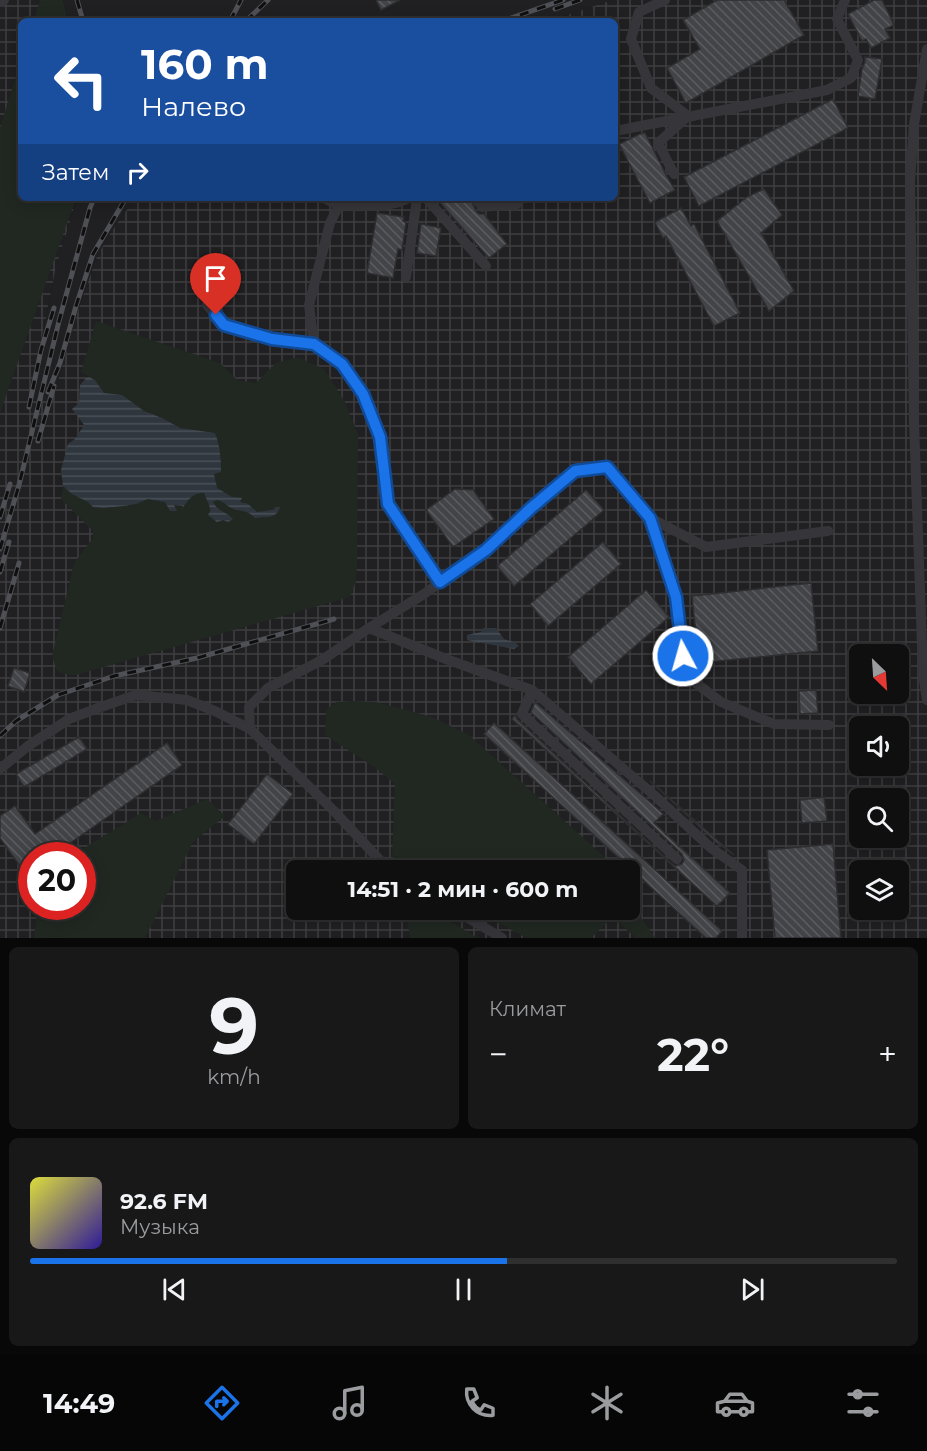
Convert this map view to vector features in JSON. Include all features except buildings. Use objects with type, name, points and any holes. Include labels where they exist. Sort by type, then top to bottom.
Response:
[{"type":"street","points":[[0,2],[4,0]]},
{"type":"street","points":[[665,0],[639,12],[631,39],[651,87],[688,116]]},
{"type":"street","points":[[618,130],[827,90],[851,78],[858,60],[837,19],[845,0]]},
{"type":"street","points":[[927,49],[914,124],[910,181],[922,497],[923,673],[927,700]]},
{"type":"street","points":[[674,174],[658,143],[688,116]]},
{"type":"street","points":[[330,201],[339,205],[379,206],[404,201]]},
{"type":"street","points":[[406,277],[417,201]]},
{"type":"street","points":[[429,201],[486,266]]},
{"type":"street","points":[[479,201],[482,207],[517,204],[519,201]]},
{"type":"street","points":[[314,344],[309,304],[330,223],[339,205]]},
{"type":"street","points":[[207,305],[224,325],[272,339],[314,344],[342,364],[363,394],[380,437],[388,504],[440,582]]},
{"type":"street","points":[[249,729],[249,707],[268,688],[322,660],[424,594],[486,550],[575,471],[607,467],[650,518],[676,597],[685,675],[721,702],[774,724],[829,725]]},
{"type":"street","points":[[650,518],[706,547],[828,531]]},
{"type":"street","points":[[369,628],[532,690],[655,796],[711,848],[742,870],[742,938]]},
{"type":"street","points":[[532,690],[522,714],[677,859]]},
{"type":"street","points":[[0,769],[28,746],[69,718],[136,696],[187,700],[217,712],[249,729],[334,811],[380,860]]},
{"type":"street","points":[[472,920],[502,938]]},
{"type":"shaded area","points":[[0,0],[60,0],[55,18],[18,18],[18,201],[76,201],[56,267],[30,396],[54,395],[78,310],[96,259],[107,238],[133,201],[618,201],[618,18],[558,18],[612,0],[927,0],[927,938],[0,938]]},
{"type":"shaded area","points":[[63,0],[612,0],[558,18],[67,18]]},
{"type":"shaded area","points":[[63,0],[67,18],[34,18],[40,1]]},
{"type":"shaded area","points":[[18,71],[18,201],[75,201],[0,413],[0,128]]},
{"type":"shaded area","points":[[76,201],[133,201],[107,238],[96,259],[78,310],[54,395],[30,396],[56,267]]},
{"type":"shaded area","points":[[96,321],[220,363],[237,380],[256,383],[276,363],[298,357],[324,369],[345,402],[358,434],[357,561],[356,581],[350,597],[72,676],[57,671],[52,656],[74,563],[93,538],[93,531],[61,499],[63,486],[93,507],[124,506],[148,499],[165,502],[177,510],[173,505],[183,507],[194,495],[204,493],[211,511],[230,516],[217,509],[213,502],[217,499],[255,518],[264,517],[273,510],[257,512],[248,504],[240,502],[242,498],[232,497],[217,488],[214,474],[221,471],[221,466],[215,433],[180,428],[144,411],[122,395],[104,393],[95,380],[81,372]]},
{"type":"shaded area","points":[[87,377],[95,380],[104,393],[122,395],[144,411],[180,428],[215,433],[221,462],[221,472],[214,474],[217,488],[232,497],[242,498],[240,502],[248,504],[257,512],[280,507],[276,514],[270,517],[255,518],[217,500],[213,502],[215,506],[233,519],[228,522],[223,520],[217,522],[208,515],[211,510],[204,493],[193,496],[181,511],[183,506],[174,505],[177,511],[170,511],[165,502],[148,499],[124,506],[93,507],[72,494],[63,486],[61,470],[68,444],[75,439],[84,425],[72,409],[79,403],[80,385]]},
{"type":"shaded area","points":[[483,628],[496,628],[504,639],[519,646],[514,649],[467,640],[467,635],[481,632]]},
{"type":"shaded area","points":[[336,702],[376,702],[432,717],[469,735],[608,860],[395,860],[392,856],[395,784],[377,769],[325,735],[326,710]]},
{"type":"shaded area","points":[[207,799],[225,816],[193,842],[145,938],[34,938],[36,920],[96,920],[96,842],[94,842],[141,813],[156,821]]},
{"type":"shaded area","points":[[640,916],[655,938],[636,938],[615,920],[640,920]]},
{"type":"shaded area","points":[[408,920],[448,920],[478,938],[410,938]]},
{"type":"shaded area","points":[[492,920],[609,920],[591,938],[527,938]]},
{"type":"railway","points":[[77,0],[82,18]]},
{"type":"railway","points":[[232,18],[241,0]]},
{"type":"railway","points":[[249,18],[268,0]]},
{"type":"railway","points":[[512,18],[563,0]]},
{"type":"railway","points":[[555,9],[580,0]]},
{"type":"railway","points":[[0,549],[19,485],[59,321],[93,201]]},
{"type":"railway","points":[[48,392],[60,363],[93,254],[124,201]]},
{"type":"railway","points":[[29,407],[41,350],[54,308]]},
{"type":"railway","points":[[38,441],[54,386]]},
{"type":"railway","points":[[0,517],[10,484]]},
{"type":"railway","points":[[0,572],[9,542]]},
{"type":"railway","points":[[0,628],[19,563]]},
{"type":"railway","points":[[0,736],[16,721],[58,695],[114,676],[197,658],[334,619]]},
{"type":"route","points":[[216,315],[224,325],[272,339],[314,344],[342,364],[363,394],[380,437],[388,504],[440,582],[486,550],[575,471],[607,467],[650,518],[676,597],[683,656]]}]
